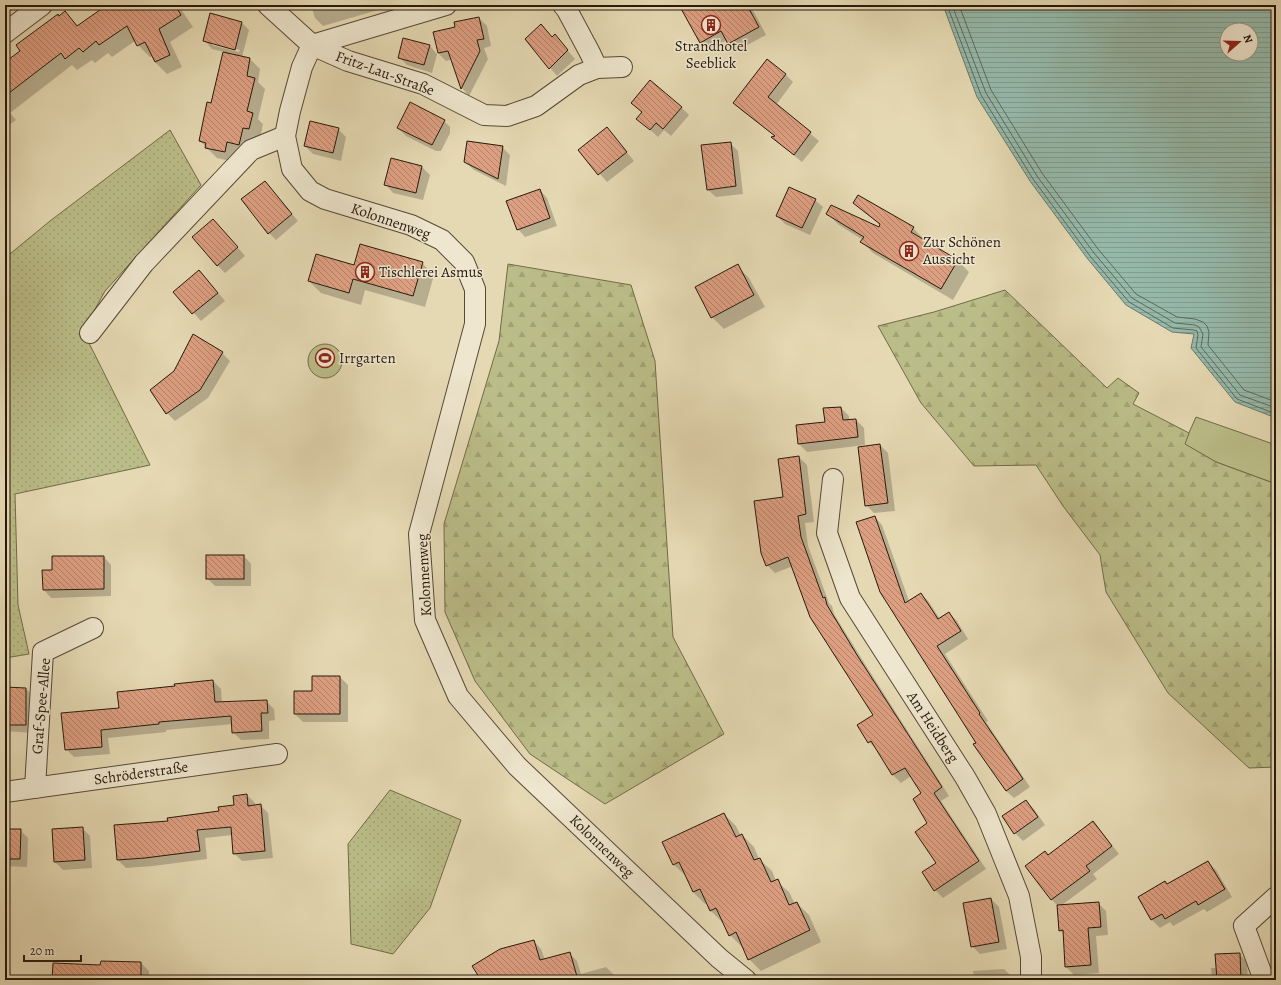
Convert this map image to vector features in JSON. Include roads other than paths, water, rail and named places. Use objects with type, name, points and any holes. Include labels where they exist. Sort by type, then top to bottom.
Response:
[{"type":"street","points":[[5,33],[42,5]]},
{"type":"street","name":"Fritz-Lau-Straße","points":[[268,5],[312,45],[348,61],[423,84],[484,115],[507,116],[536,106],[579,75],[597,68],[622,66]]},
{"type":"street","points":[[312,45],[446,5]]},
{"type":"street","points":[[563,5],[597,68]]},
{"type":"street","name":"Kolonnenweg","points":[[312,45],[302,67],[285,136],[292,169],[310,191],[325,199],[411,225],[442,240],[464,262],[475,289],[475,324],[419,534],[425,620],[458,696],[517,766],[719,958],[746,980]]},
{"type":"street","points":[[90,333],[144,263],[251,150],[285,136]]},
{"type":"street","name":"Am Heidberg","points":[[833,479],[827,533],[850,598],[965,777],[986,814],[1019,896],[1031,957],[1031,980]]},
{"type":"street","name":"Graf-Spee-Allee","points":[[35,788],[43,652],[93,628]]},
{"type":"street","name":"Schröderstraße","points":[[5,792],[276,754]]},
{"type":"street","points":[[1264,980],[1244,926],[1276,897]]},
{"type":"water","points":[[943,5],[1276,5],[1276,418],[1235,402],[1191,348],[1194,334],[1172,332],[1126,305],[1087,258],[1030,181],[977,97]]},
{"type":"place","name":"Strandhotel Seeblick","points":[[711,25]]},
{"type":"place","name":"Zur Schönen Aussicht","points":[[909,251]]},
{"type":"place","name":"Tischlerei Asmus","points":[[365,272]]},
{"type":"place","name":"Irrgarten","points":[[325,358]]}]
